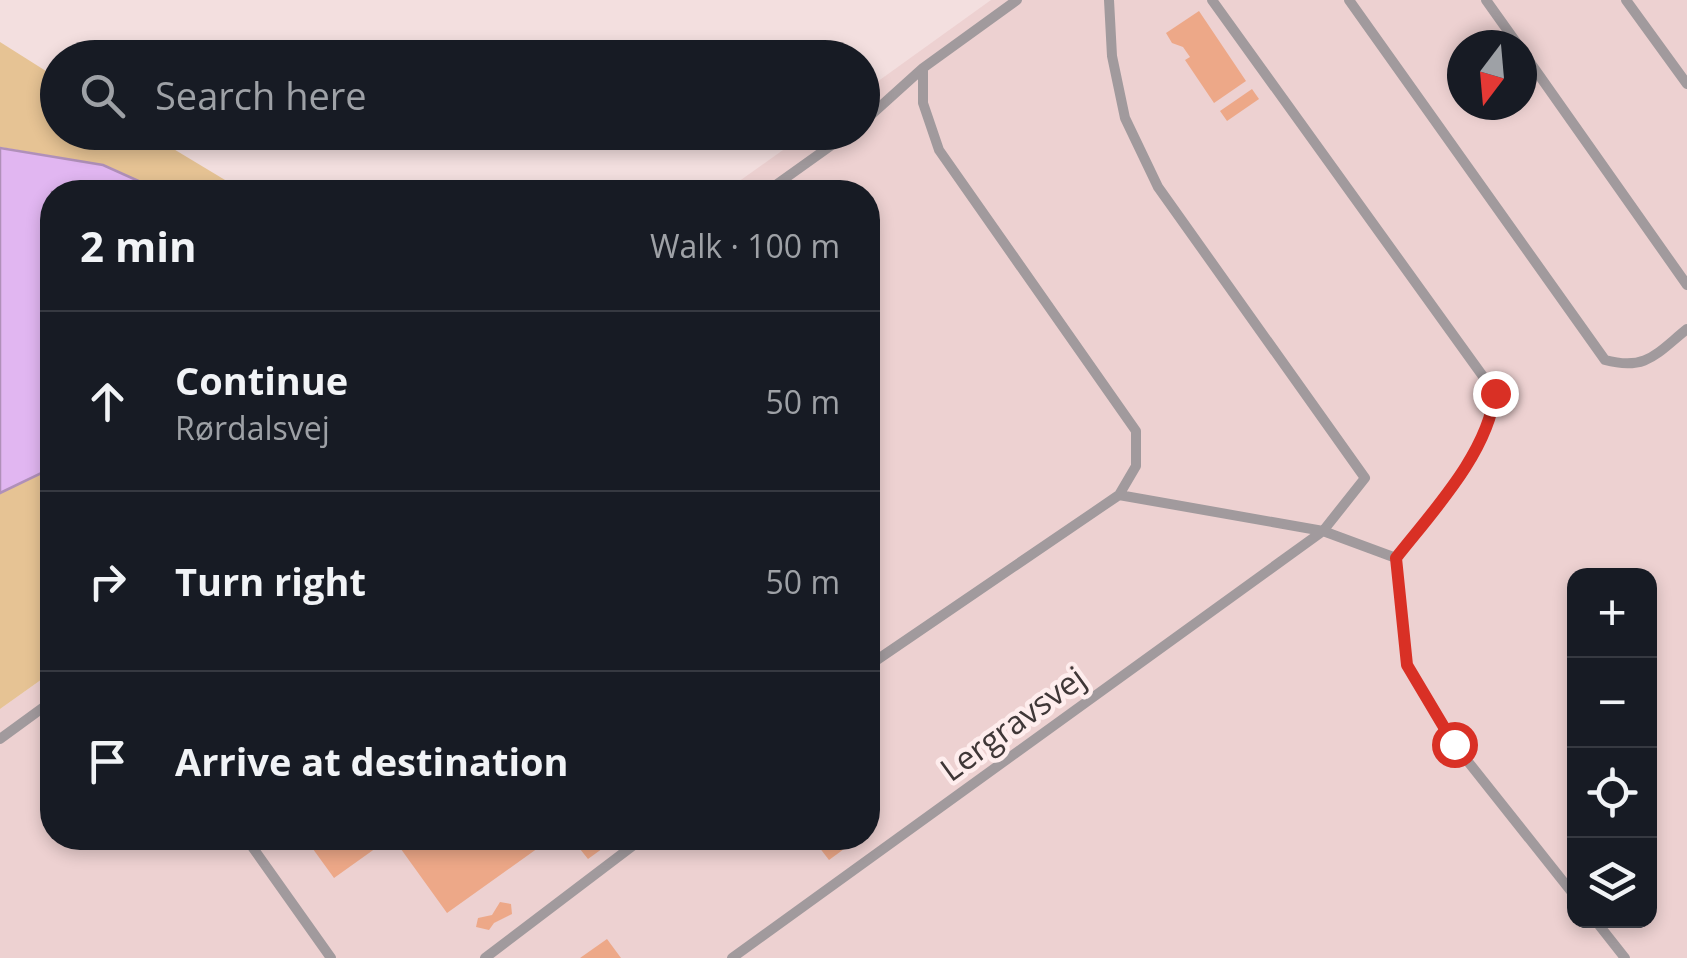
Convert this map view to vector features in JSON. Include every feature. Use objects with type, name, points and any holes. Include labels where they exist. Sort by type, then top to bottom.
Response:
[{"type":"lane","points":[[880,107],[923,68],[1018,0]]},
{"type":"lane","name":"Lergravsvej","points":[[732,958],[1323,531],[1365,478],[1158,187],[1125,118],[1112,56],[1109,0]]},
{"type":"lane","points":[[1212,0],[1495,393],[1492,420],[1440,503],[1396,558],[1407,665],[1454,744],[1567,886]]},
{"type":"lane","points":[[1349,0],[1605,360],[1629,366],[1646,362],[1687,330]]},
{"type":"lane","points":[[1486,0],[1507,30]]},
{"type":"lane","points":[[1626,0],[1687,84]]},
{"type":"lane","points":[[880,658],[1119,495],[1136,466],[1136,431],[939,150],[923,102],[923,68]]},
{"type":"lane","points":[[1537,72],[1687,285]]},
{"type":"lane","points":[[783,180],[825,150]]},
{"type":"lane","points":[[1119,495],[1323,531],[1396,558]]},
{"type":"lane","points":[[0,739],[40,710]]},
{"type":"lane","points":[[254,850],[331,958]]},
{"type":"lane","points":[[485,958],[626,850]]},
{"type":"lane","points":[[1601,928],[1624,958]]},
{"type":"shaded area","points":[[991,0],[1687,0],[1687,958],[0,958],[0,709],[40,681],[40,850],[880,850],[880,180],[741,180],[783,150],[880,150],[880,80]]},
{"type":"shaded area","points":[[0,42],[40,67],[40,150],[175,150],[225,180],[136,180],[103,165],[0,147]]},
{"type":"shaded area","points":[[0,148],[103,165],[136,180],[40,180],[40,474],[0,493]]},
{"type":"shaded area","points":[[40,474],[40,681],[0,709],[0,493]]},
{"type":"building","points":[[1199,11],[1246,81],[1214,103],[1185,60],[1190,57],[1166,33]]},
{"type":"building","points":[[1252,89],[1259,99],[1227,121],[1220,111]]},
{"type":"building","points":[[314,850],[373,850],[334,878]]},
{"type":"building","points":[[402,850],[535,850],[447,913]]},
{"type":"building","points":[[581,850],[600,850],[588,859]]},
{"type":"building","points":[[821,850],[843,850],[829,860]]},
{"type":"building","points":[[500,902],[511,904],[512,914],[489,930],[476,927],[478,918],[492,915]]},
{"type":"building","points":[[607,939],[621,958],[580,958]]},
{"type":"route","points":[[1454,744],[1407,665],[1398,609],[1396,558],[1440,503],[1492,420],[1495,393]]}]
